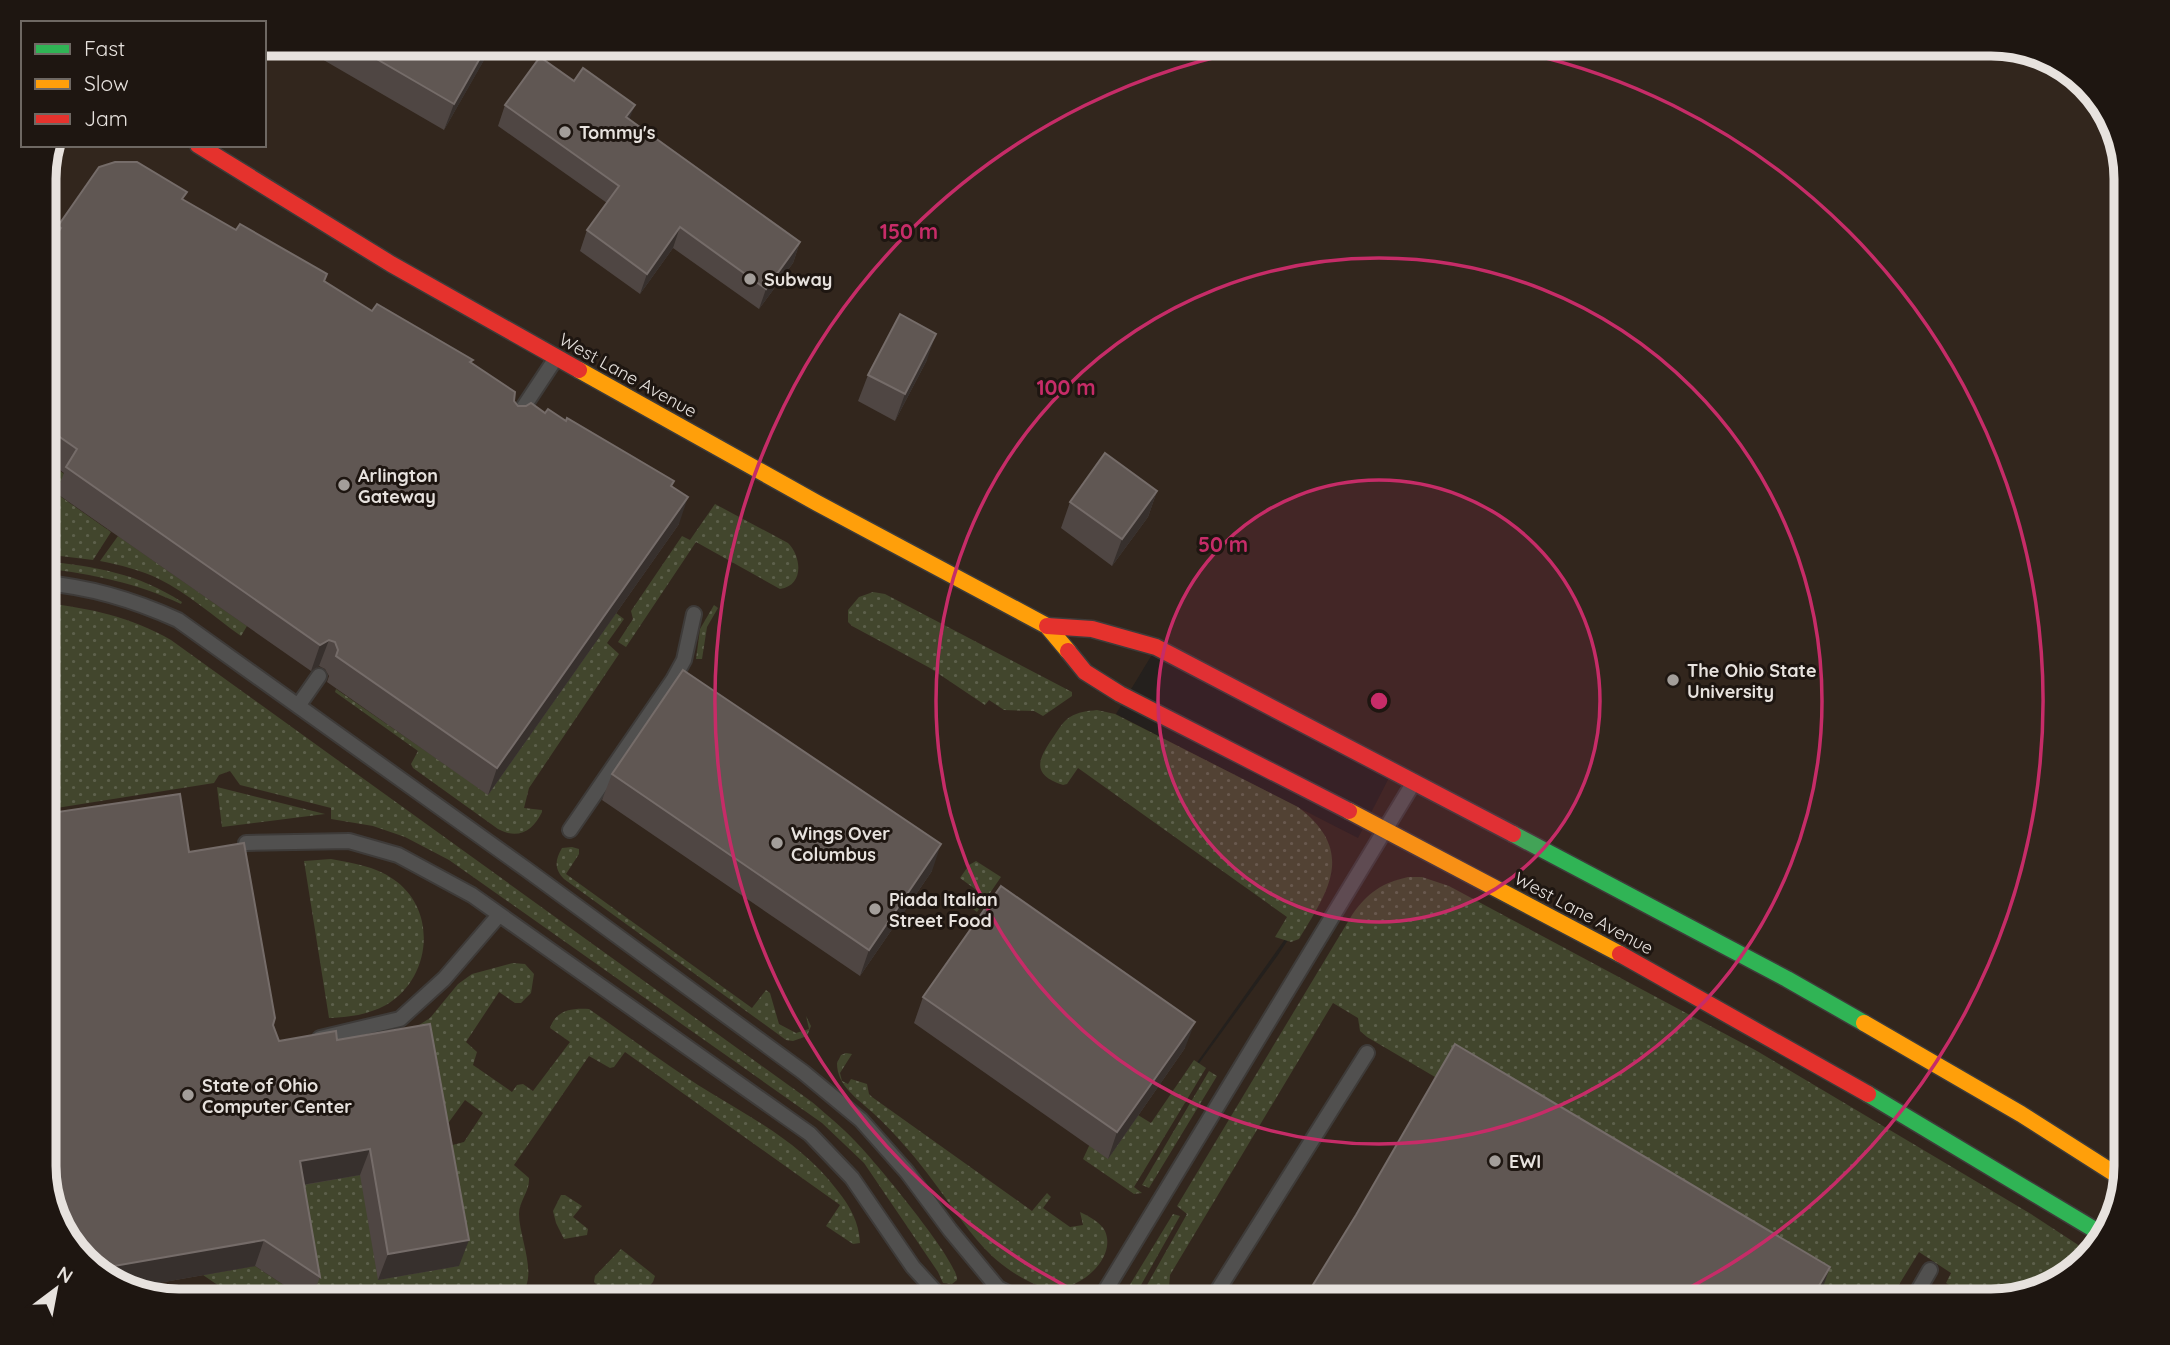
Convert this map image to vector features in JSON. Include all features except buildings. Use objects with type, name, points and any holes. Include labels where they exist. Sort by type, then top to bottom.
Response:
[{"type":"main road","name":"West Lane Avenue","points":[[201,147],[391,264],[817,503],[1047,626],[1085,672],[1120,694],[1578,930],[1763,1033],[2095,1230]]},
{"type":"main road","name":"West Lane Avenue","points":[[1047,626],[1092,629],[1156,647],[1787,979],[2021,1114],[2114,1174]]},
{"type":"lane","points":[[513,424],[557,357]]},
{"type":"lane","points":[[56,585],[110,593],[178,620],[803,1072],[851,1112],[907,1172],[998,1288]]},
{"type":"lane","points":[[570,830],[673,680],[684,660],[694,614]]},
{"type":"lane","points":[[298,706],[318,676]]},
{"type":"lane","points":[[1106,1289],[1415,781]]},
{"type":"lane","points":[[246,843],[349,841],[398,855],[461,890],[810,1134],[852,1178],[913,1267],[933,1289]]},
{"type":"lane","points":[[311,1040],[400,1019],[444,979],[499,915]]},
{"type":"lane","points":[[1219,1289],[1367,1052]]},
{"type":"lane","points":[[1919,1289],[1930,1270]]},
{"type":"shaded area","name":"The Ohio State University","points":[[266,56],[1991,56],[2038,65],[2066,81],[2089,104],[2105,132],[2114,171],[2114,1166],[2105,1213],[2089,1241],[2066,1264],[2038,1280],[1991,1289],[179,1289],[132,1280],[104,1264],[92,1253],[69,1220],[58,1190],[56,171],[60,147],[266,147]],"holes":[[[1156,648],[1393,770],[1358,838],[1116,714]],[[1335,869],[1278,955],[1129,1158]]]},
{"type":"green space","points":[[56,468],[67,476],[57,494],[111,532],[93,560],[56,555]]},
{"type":"green space","points":[[715,504],[788,543],[798,563],[797,577],[793,583],[780,589],[696,542],[626,647],[618,642],[633,619],[631,611],[682,536],[690,540]]},
{"type":"green space","points":[[118,536],[247,626],[241,636],[170,585],[138,570],[100,561]]},
{"type":"green space","points":[[56,563],[133,578],[182,602],[181,604],[114,580],[56,570]]},
{"type":"green space","points":[[873,592],[885,594],[1072,692],[1072,696],[1043,716],[1034,711],[1004,710],[989,700],[985,705],[930,668],[848,622],[848,610],[859,597]]},
{"type":"green space","points":[[56,605],[110,615],[141,625],[171,640],[812,1102],[851,1137],[896,1188],[944,1253],[957,1280],[952,1284],[943,1283],[864,1163],[822,1123],[449,860],[405,837],[373,826],[331,819],[331,808],[240,785],[230,771],[219,775],[214,783],[56,808]]},
{"type":"green space","points":[[714,605],[718,608],[707,627],[702,659],[696,659],[700,629]]},
{"type":"green space","points":[[616,613],[624,619],[607,643],[619,654],[529,788],[524,808],[542,812],[524,832],[512,834],[498,829],[413,768],[411,764],[418,751],[335,692],[336,689],[488,794]]},
{"type":"green space","points":[[1097,710],[1115,714],[1298,807],[1316,823],[1327,839],[1332,855],[1332,871],[1320,904],[1299,939],[1291,942],[1275,937],[1287,917],[1078,768],[1067,784],[1063,785],[1046,777],[1040,766],[1043,754],[1062,724],[1076,714]]},
{"type":"green space","points":[[217,787],[325,814],[222,827]]},
{"type":"green space","points":[[562,848],[579,849],[579,854],[566,874],[752,1008],[766,990],[770,993],[779,1024],[796,1033],[809,1029],[806,1016],[811,1026],[807,1036],[793,1041],[786,1040],[564,879],[558,872],[558,856]]},
{"type":"green space","points":[[331,859],[379,871],[408,892],[423,925],[424,943],[413,978],[401,993],[386,1005],[351,1016],[329,1018],[304,861]]},
{"type":"green space","points":[[976,861],[1001,877],[977,912],[969,906],[979,892],[960,878],[969,865]]},
{"type":"green space","points":[[1408,877],[1422,877],[1449,886],[1757,1051],[2031,1214],[2083,1248],[2066,1264],[2038,1280],[2007,1288],[1956,1289],[1946,1283],[1951,1273],[1919,1252],[1896,1289],[1796,1289],[1367,1037],[1360,1031],[1358,1018],[1333,1003],[1170,1275],[1169,1289],[1145,1289],[1187,1214],[1177,1206],[1352,915],[1364,900],[1391,882]]},
{"type":"green space","points":[[513,963],[525,964],[534,974],[531,993],[521,1003],[515,1003],[499,992],[466,1042],[477,1052],[473,1065],[512,1092],[517,1085],[523,1084],[533,1091],[570,1042],[550,1028],[556,1017],[565,1011],[589,1009],[684,1076],[773,1131],[807,1157],[846,1202],[856,1221],[860,1243],[853,1244],[826,1226],[840,1205],[625,1052],[614,1067],[610,1068],[589,1056],[514,1165],[529,1178],[519,1214],[528,1270],[524,1289],[308,1289],[290,1187],[464,1142],[483,1113],[465,1100],[449,1122],[434,1123],[402,1036],[430,1018],[458,984],[472,974]]},
{"type":"green space","points":[[852,1054],[840,1073],[842,1081],[848,1084],[851,1079],[867,1084],[872,1097],[1032,1211],[1047,1193],[1051,1197],[1043,1208],[1070,1227],[1083,1225],[1080,1212],[1098,1223],[1105,1231],[1107,1242],[1099,1264],[1081,1281],[1058,1289],[1032,1283],[998,1261],[969,1231],[906,1147],[844,1085],[840,1078],[837,1063],[841,1055]]},
{"type":"green space","points":[[1194,1060],[1206,1068],[1134,1187],[1142,1193],[1134,1194],[1083,1159],[1089,1146],[1138,1115],[1151,1123]]},
{"type":"green space","points":[[1209,1071],[1217,1076],[1149,1188],[1142,1185]]},
{"type":"green space","points":[[561,1195],[582,1206],[573,1217],[588,1229],[587,1235],[564,1239],[553,1211]]},
{"type":"green space","points":[[1173,1214],[1180,1216],[1139,1289],[1127,1289]]},
{"type":"green space","points":[[621,1249],[655,1276],[647,1289],[601,1289],[594,1282],[595,1276]]},
{"type":"green space","points":[[255,1266],[290,1289],[223,1289],[203,1275]]},
{"type":"traffic: fast","points":[[1513,834],[1787,979],[1864,1023]]},
{"type":"traffic: fast","points":[[1868,1094],[2095,1230]]},
{"type":"traffic: slow","points":[[579,370],[817,503],[1047,626],[1068,651]]},
{"type":"traffic: slow","points":[[1349,811],[1620,954]]},
{"type":"traffic: slow","points":[[1864,1023],[2021,1114],[2114,1173]]},
{"type":"traffic: jam","points":[[201,147],[391,264],[579,370]]},
{"type":"traffic: jam","points":[[1047,626],[1092,629],[1156,647],[1513,834]]},
{"type":"traffic: jam","points":[[1068,651],[1085,672],[1120,694],[1349,811]]},
{"type":"traffic: jam","points":[[1620,954],[1868,1094]]},
{"type":"place","name":"Tommy's","points":[[565,132]]},
{"type":"place","name":"Subway","points":[[750,279]]},
{"type":"place","name":"Arlington Gateway","points":[[344,485]]},
{"type":"place","name":"The Ohio State University","points":[[1673,680]]},
{"type":"place","name":"Wings Over Columbus","points":[[777,843]]},
{"type":"place","name":"Piada Italian Street Food","points":[[875,909]]},
{"type":"place","name":"State of Ohio Computer Center","points":[[188,1095]]},
{"type":"place","name":"EWI","points":[[1495,1161]]}]
